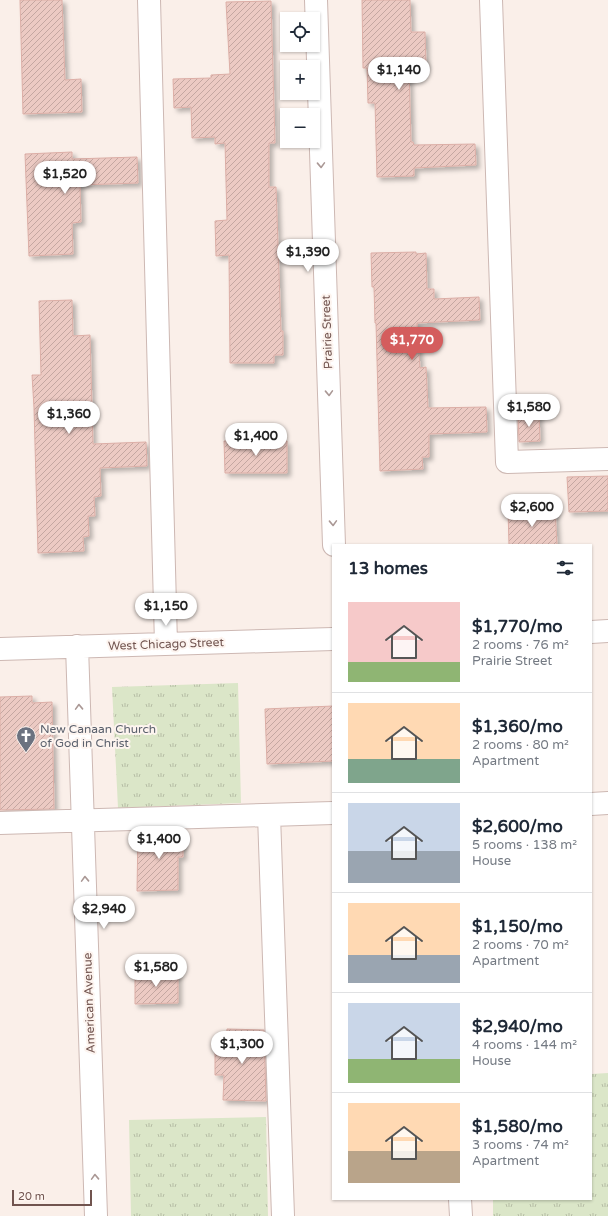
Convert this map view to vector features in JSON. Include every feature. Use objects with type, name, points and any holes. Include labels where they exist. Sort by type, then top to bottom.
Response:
[{"type":"street","points":[[148,0],[166,644]]},
{"type":"street","name":"Prairie Street","points":[[316,0],[334,544]]},
{"type":"street","points":[[491,0],[507,462],[608,459]]},
{"type":"street","points":[[592,632],[608,631]]},
{"type":"street","name":"West Chicago Street","points":[[0,649],[332,639]]},
{"type":"street","name":"American Avenue","points":[[77,646],[96,1216]]},
{"type":"street","points":[[592,804],[608,804]]},
{"type":"street","points":[[0,823],[332,813]]},
{"type":"street","points":[[269,815],[283,1216]]},
{"type":"street","points":[[460,1200],[460,1216]]},
{"type":"green space","points":[[238,683],[241,803],[118,808],[112,687]]},
{"type":"green space","points":[[608,1073],[608,1216],[493,1216],[493,1200],[592,1200],[592,1074]]},
{"type":"green space","points":[[266,1117],[268,1216],[131,1216],[129,1120]]},
{"type":"building","points":[[20,0],[62,0],[65,80],[81,79],[82,112],[23,114]]},
{"type":"building","points":[[362,0],[410,0],[411,32],[425,32],[426,66],[409,67],[411,142],[413,142],[414,145],[475,144],[476,165],[414,168],[414,176],[377,177],[375,103],[368,103],[367,68],[363,68]]},
{"type":"building","points":[[271,1],[275,143],[269,143],[269,187],[276,187],[283,355],[274,355],[274,363],[230,363],[229,255],[216,256],[215,221],[227,220],[225,143],[215,144],[215,137],[192,138],[191,107],[174,108],[173,79],[211,78],[211,75],[230,74],[226,2]]},
{"type":"building","points":[[72,152],[72,159],[137,157],[138,183],[80,185],[81,222],[72,223],[73,254],[29,256],[25,154]]},
{"type":"building","points":[[416,252],[416,254],[426,253],[427,289],[434,289],[434,299],[479,297],[480,320],[417,323],[420,368],[426,367],[428,408],[486,407],[487,432],[429,434],[429,457],[422,457],[423,469],[380,471],[376,323],[374,287],[372,287],[371,253]]},
{"type":"building","points":[[72,300],[73,336],[90,335],[93,444],[146,442],[147,466],[100,468],[101,496],[94,497],[95,516],[88,516],[89,536],[83,537],[84,551],[38,553],[32,375],[41,375],[39,301]]},
{"type":"building","points":[[539,413],[540,441],[519,442],[518,414]]},
{"type":"building","points":[[224,441],[287,441],[287,473],[225,473]]},
{"type":"building","points":[[608,476],[608,511],[569,512],[567,477]]},
{"type":"building","points":[[555,509],[557,544],[509,544],[508,511]]},
{"type":"building","name":"New Canaan Church of God in Christ","points":[[32,696],[32,703],[52,702],[54,809],[0,810],[0,697]]},
{"type":"building","points":[[332,706],[332,761],[267,764],[265,709]]},
{"type":"building","points":[[183,830],[183,857],[178,857],[178,890],[137,891],[138,831]]},
{"type":"building","points":[[178,973],[178,1003],[135,1004],[135,974]]},
{"type":"building","points":[[227,1029],[264,1030],[266,1101],[223,1100],[224,1075],[215,1075],[215,1044],[226,1044]]},
{"type":"place","name":"New Canaan Church of God in Christ","points":[[26,753]]}]
